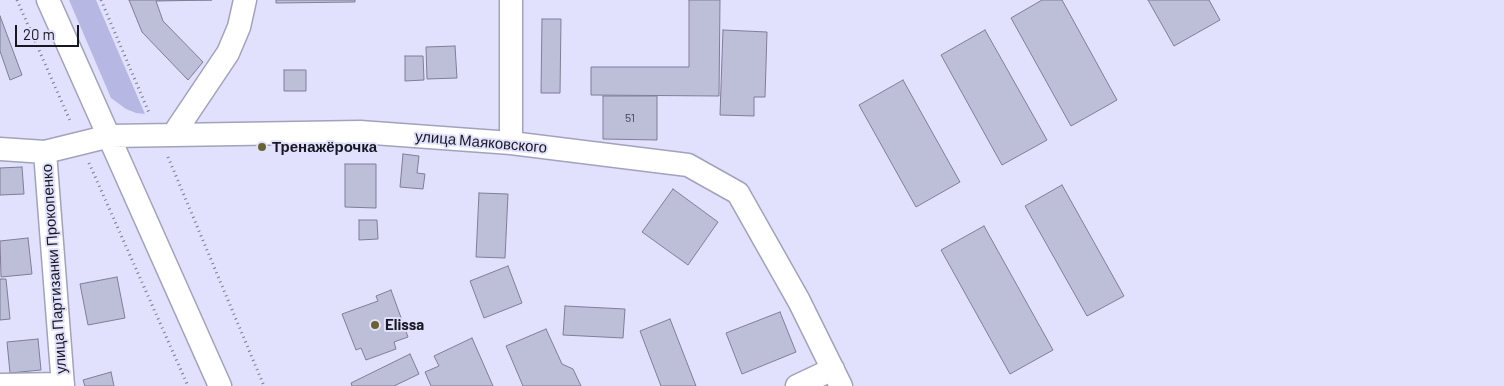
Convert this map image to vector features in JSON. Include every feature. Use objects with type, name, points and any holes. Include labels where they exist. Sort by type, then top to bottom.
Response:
[{"type":"street","points":[[48,0],[220,386]]},
{"type":"street","points":[[166,135],[228,53],[239,27],[245,0]]},
{"type":"street","points":[[511,143],[512,0]]},
{"type":"street","name":"улица Маяковского","points":[[0,149],[45,152],[110,136],[360,132],[511,143],[688,165],[738,194],[799,301],[837,378]]},
{"type":"street","name":"улица Партизанки Прокопенко","points":[[45,152],[63,385]]},
{"type":"street","points":[[797,386],[837,378]]},
{"type":"street","points":[[0,385],[63,385]]},
{"type":"path","points":[[17,0],[188,386]]},
{"type":"path","points":[[101,0],[166,135],[264,386]]},
{"type":"shaded area","points":[[69,0],[96,0],[145,114],[126,109],[111,98]]},
{"type":"building","points":[[129,0],[212,0],[156,1],[163,21],[203,62],[188,80],[142,32]]},
{"type":"building","points":[[276,0],[355,0],[355,2],[276,3]]},
{"type":"building","points":[[689,0],[720,0],[719,96],[591,95],[591,67],[689,67]]},
{"type":"building","points":[[1042,0],[1062,0],[1117,100],[1071,126],[1011,18]]},
{"type":"building","points":[[1148,0],[1209,0],[1220,20],[1174,46]]},
{"type":"building","points":[[0,16],[22,75],[10,80],[0,51]]},
{"type":"building","points":[[542,19],[561,19],[560,93],[541,93]]},
{"type":"building","points":[[723,30],[767,32],[765,97],[754,97],[754,116],[720,115]]},
{"type":"building","points":[[985,30],[1047,140],[1002,165],[941,55]]},
{"type":"building","points":[[455,46],[457,78],[427,79],[426,47]]},
{"type":"building","points":[[405,56],[423,56],[424,80],[405,81]]},
{"type":"building","points":[[284,70],[306,70],[306,91],[284,91]]},
{"type":"building","points":[[903,80],[960,182],[916,207],[859,105]]},
{"type":"building","points":[[603,96],[657,96],[657,140],[603,139]]},
{"type":"building","points":[[403,154],[419,156],[417,173],[425,174],[423,189],[400,187]]},
{"type":"building","points":[[345,164],[376,164],[376,208],[345,207]]},
{"type":"building","points":[[22,167],[24,194],[0,195],[0,168]]},
{"type":"building","points":[[1062,185],[1124,296],[1087,316],[1025,206]]},
{"type":"building","points":[[673,189],[718,222],[688,265],[642,232]]},
{"type":"building","points":[[479,193],[508,194],[505,258],[476,257]]},
{"type":"building","points":[[359,220],[377,220],[378,239],[359,240]]},
{"type":"building","points":[[984,226],[1053,350],[1010,374],[941,250]]},
{"type":"building","points":[[28,238],[32,274],[1,277],[0,241]]},
{"type":"building","points":[[508,266],[522,303],[484,318],[470,281]]},
{"type":"building","points":[[117,277],[125,318],[88,325],[80,284]]},
{"type":"building","points":[[0,279],[6,279],[10,319],[0,320]]},
{"type":"building","name":"Elissa","points":[[391,290],[408,337],[394,342],[396,349],[366,360],[361,348],[356,350],[342,314],[378,301],[376,296]]},
{"type":"building","points":[[565,306],[625,309],[623,338],[563,335]]},
{"type":"building","points":[[780,312],[796,352],[742,374],[726,333]]},
{"type":"building","points":[[670,319],[696,386],[661,386],[640,331]]},
{"type":"building","points":[[546,329],[562,364],[573,369],[581,386],[523,386],[506,346]]},
{"type":"building","points":[[472,338],[493,386],[431,386],[425,372],[439,366],[434,356]]},
{"type":"building","points":[[38,339],[41,370],[10,373],[7,342]]},
{"type":"building","points":[[410,354],[419,374],[394,386],[352,386],[351,383]]},
{"type":"building","points":[[111,372],[114,386],[85,386],[83,380]]},
{"type":"place","name":"Тренажёрочка","points":[[262,147]]},
{"type":"place","name":"Elissa","points":[[375,325]]}]
